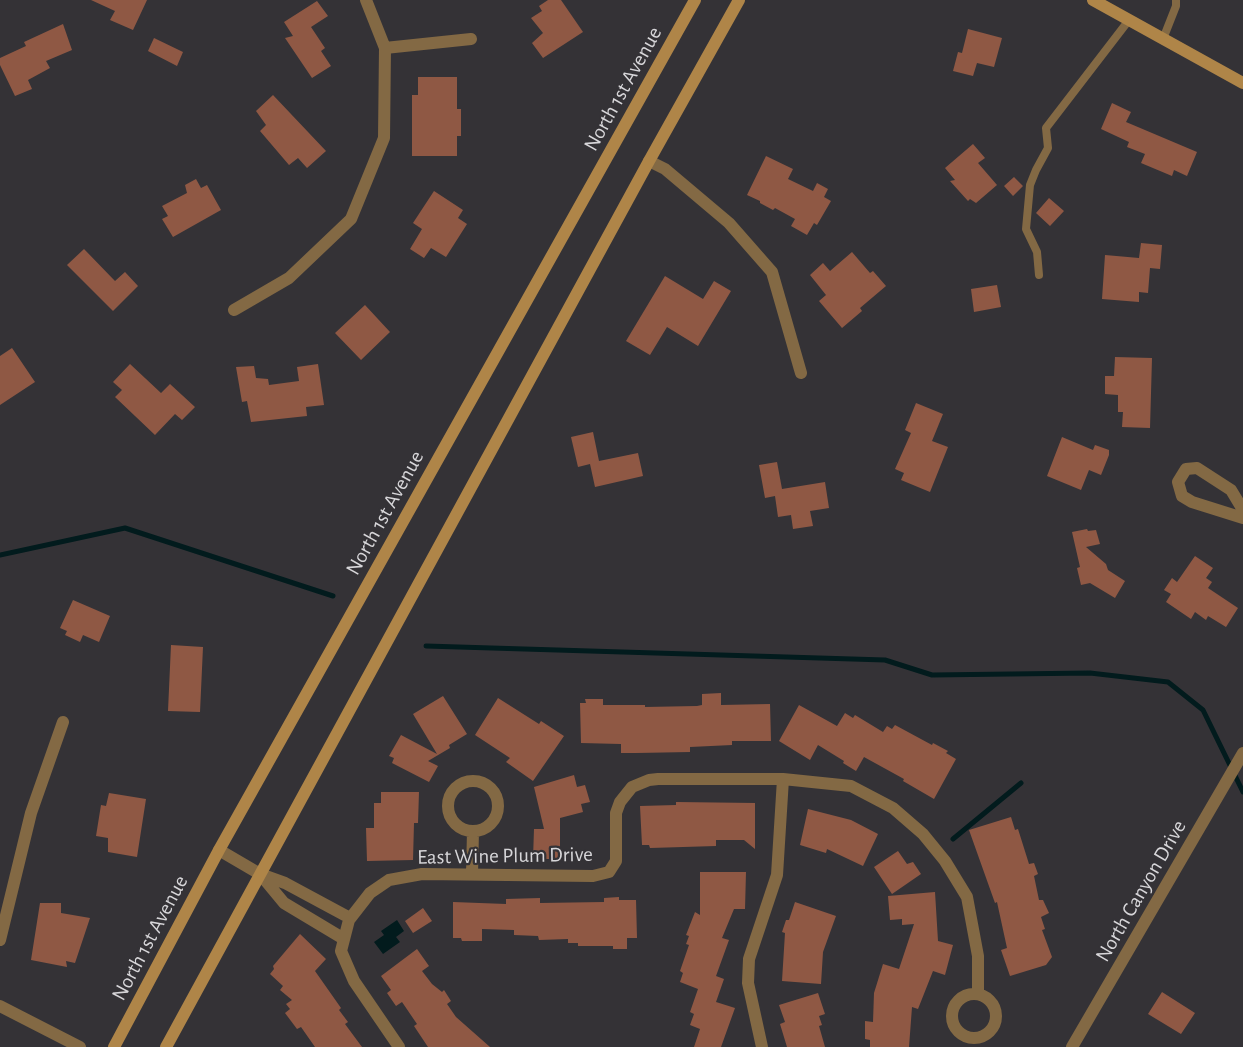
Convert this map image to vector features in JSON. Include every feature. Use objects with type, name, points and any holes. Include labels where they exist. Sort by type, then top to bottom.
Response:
[{"type":"main road","name":"North 1st Avenue","points":[[114,1047],[219,850],[695,0]]},
{"type":"main road","points":[[166,1047],[739,0]]},
{"type":"main road","points":[[1093,0],[1243,84]]},
{"type":"street","points":[[234,310],[289,278],[351,219],[384,138],[385,48],[366,0]]},
{"type":"street","points":[[385,48],[471,39]]},
{"type":"street","points":[[649,161],[665,169],[729,223],[772,272],[801,373]]},
{"type":"street","points":[[1243,510],[1231,490],[1197,468],[1186,469],[1178,482],[1182,496],[1192,502],[1243,518]]},
{"type":"street","points":[[0,940],[31,813],[63,722]]},
{"type":"street","name":"North Canyon Drive","points":[[1072,1047],[1243,753]]},
{"type":"street","points":[[762,1047],[748,983],[749,958],[777,875],[783,779]]},
{"type":"street","name":"East Wine Plum Drive","points":[[350,919],[370,893],[389,880],[422,874],[593,876],[609,872],[616,861],[618,807],[632,787],[648,780],[783,779],[851,786],[892,808],[923,834],[945,861],[967,897],[978,956],[978,994]]},
{"type":"street","points":[[473,781],[490,787],[498,802],[495,819],[489,826],[473,831],[454,823],[448,810],[448,803],[453,790],[458,785],[473,781]]},
{"type":"street","points":[[472,874],[473,831]]},
{"type":"street","points":[[219,850],[260,874],[285,883],[350,919],[341,951],[354,981],[399,1047]]},
{"type":"street","points":[[260,874],[284,903],[344,939]]},
{"type":"street","points":[[0,1006],[80,1047]]},
{"type":"lane","points":[[1163,39],[1176,6],[1176,0]]},
{"type":"lane","points":[[1039,275],[1037,252],[1026,229],[1030,185],[1048,148],[1046,128],[1129,20]]},
{"type":"water","points":[[397,920],[404,931],[396,937],[400,942],[383,954],[374,942],[384,935],[381,931]]},
{"type":"building","points":[[91,0],[147,0],[133,30],[110,20],[115,11]]},
{"type":"building","points":[[548,0],[561,0],[583,32],[543,58],[532,43],[543,33],[531,18],[542,11],[539,6]]},
{"type":"building","points":[[317,1],[328,16],[311,27],[325,48],[321,51],[331,66],[312,78],[285,38],[293,36],[284,22]]},
{"type":"building","points":[[63,24],[72,50],[46,61],[50,68],[28,80],[32,89],[15,96],[0,65],[0,58],[26,46],[24,42]]},
{"type":"building","points":[[968,29],[1002,38],[994,67],[977,63],[973,76],[953,71],[958,52],[962,53]]},
{"type":"building","points":[[154,38],[183,52],[177,66],[148,51]]},
{"type":"building","points":[[418,77],[457,77],[457,109],[461,109],[461,136],[457,136],[457,156],[412,156],[412,95],[418,95]]},
{"type":"building","points":[[273,95],[326,151],[307,168],[298,158],[289,165],[260,131],[266,125],[256,111]]},
{"type":"building","points":[[1112,103],[1131,112],[1126,122],[1197,152],[1187,176],[1174,170],[1172,176],[1141,163],[1145,154],[1127,147],[1129,142],[1101,129]]},
{"type":"building","points":[[973,144],[985,158],[978,163],[997,185],[976,203],[970,199],[968,201],[950,181],[955,180],[945,168]]},
{"type":"building","points":[[766,156],[793,169],[788,179],[813,191],[817,183],[828,189],[824,197],[831,201],[817,225],[814,223],[807,235],[791,226],[795,219],[747,195]]},
{"type":"building","points":[[1014,177],[1023,186],[1013,196],[1004,186]]},
{"type":"building","points":[[196,179],[201,188],[207,185],[221,210],[173,237],[162,219],[168,216],[162,206],[187,193],[185,185]]},
{"type":"building","points":[[434,191],[463,210],[458,218],[467,224],[446,257],[431,248],[424,258],[410,249],[422,229],[413,223]]},
{"type":"building","points":[[1049,198],[1064,211],[1050,226],[1036,213]]},
{"type":"building","points":[[1141,243],[1162,245],[1160,269],[1150,268],[1148,293],[1139,292],[1139,302],[1102,299],[1105,255],[1139,258]]},
{"type":"building","points":[[84,249],[115,281],[125,272],[138,286],[113,311],[67,265]]},
{"type":"building","points":[[852,252],[870,273],[873,271],[886,286],[860,308],[862,311],[842,328],[819,301],[826,295],[810,275],[823,263],[830,271]]},
{"type":"building","points":[[665,276],[703,299],[714,281],[731,291],[698,346],[667,327],[650,355],[626,341]]},
{"type":"building","points":[[997,285],[1001,307],[974,312],[971,289]]},
{"type":"building","points":[[365,305],[390,332],[361,360],[335,333]]},
{"type":"building","points":[[12,348],[35,382],[0,405],[0,356]]},
{"type":"building","points":[[1115,357],[1152,358],[1150,428],[1122,427],[1123,412],[1118,412],[1118,395],[1105,394],[1105,376],[1114,376]]},
{"type":"building","points":[[130,364],[161,393],[170,384],[195,407],[182,420],[175,414],[155,435],[115,397],[122,390],[113,382]]},
{"type":"building","points":[[318,364],[324,405],[306,407],[307,416],[251,422],[247,401],[242,402],[236,367],[254,366],[256,378],[268,379],[269,385],[299,381],[297,367]]},
{"type":"building","points":[[916,403],[943,414],[932,441],[948,447],[930,492],[901,480],[904,473],[895,469],[911,433],[905,430]]},
{"type":"building","points":[[593,432],[599,461],[638,453],[643,476],[595,487],[590,464],[578,467],[571,437]]},
{"type":"building","points":[[1062,437],[1093,450],[1095,445],[1109,450],[1101,475],[1089,470],[1081,490],[1047,476]]},
{"type":"building","points":[[777,462],[782,489],[825,482],[829,508],[810,511],[813,526],[793,529],[791,515],[778,517],[775,496],[765,498],[759,465]]},
{"type":"building","points":[[1087,529],[1088,531],[1096,530],[1100,544],[1086,547],[1106,564],[1108,570],[1125,581],[1115,598],[1090,583],[1081,585],[1077,568],[1080,567],[1072,532]]},
{"type":"building","points":[[1195,556],[1213,568],[1206,578],[1212,582],[1208,588],[1238,608],[1226,627],[1208,616],[1206,620],[1195,612],[1191,619],[1166,602],[1171,594],[1164,590],[1172,578],[1177,582]]},
{"type":"building","points":[[73,600],[110,616],[99,642],[83,635],[80,642],[65,635],[67,631],[60,628]]},
{"type":"building","points":[[171,645],[203,647],[200,712],[168,711]]},
{"type":"building","points":[[721,693],[721,705],[770,704],[771,741],[732,741],[732,745],[690,747],[690,752],[636,753],[621,753],[621,744],[581,743],[580,703],[586,703],[585,699],[603,699],[603,705],[697,706],[702,705],[702,694]]},
{"type":"building","points":[[443,696],[467,734],[449,745],[450,748],[428,761],[438,766],[429,782],[392,763],[394,758],[389,756],[401,735],[437,754],[413,714]]},
{"type":"building","points":[[498,698],[539,724],[541,721],[564,736],[533,781],[506,762],[510,758],[475,735]]},
{"type":"building","points":[[799,705],[837,726],[845,713],[853,718],[855,715],[883,732],[887,726],[892,729],[895,725],[948,751],[946,753],[956,759],[934,799],[864,757],[856,771],[818,745],[810,760],[779,741]]},
{"type":"building","points":[[574,775],[577,787],[585,785],[590,802],[581,804],[583,812],[560,818],[560,859],[533,859],[534,829],[544,829],[534,787]]},
{"type":"building","points":[[381,792],[419,792],[418,823],[414,823],[413,860],[367,861],[366,828],[374,828],[374,803],[381,803]]},
{"type":"building","points":[[109,793],[146,799],[137,857],[108,852],[108,838],[96,836],[101,805],[106,806]]},
{"type":"building","points":[[676,802],[755,803],[755,849],[744,840],[716,840],[716,846],[650,848],[649,845],[642,845],[640,806],[676,805]]},
{"type":"building","points":[[808,809],[851,820],[878,834],[863,866],[827,849],[826,853],[800,845]]},
{"type":"building","points":[[1011,817],[1015,830],[1018,829],[1029,864],[1034,863],[1038,874],[1034,876],[1039,900],[1043,900],[1049,913],[1041,917],[1045,929],[1042,930],[1052,957],[1046,965],[1010,976],[1001,950],[1007,948],[997,902],[995,903],[969,830]]},
{"type":"building","points":[[898,851],[907,864],[913,862],[921,874],[892,894],[874,867]]},
{"type":"building","points":[[700,872],[746,872],[745,909],[734,909],[722,938],[729,940],[716,976],[724,979],[716,1002],[735,1008],[721,1047],[694,1047],[700,1029],[690,1025],[694,1014],[690,1012],[698,989],[680,982],[683,973],[680,971],[689,945],[686,944],[689,936],[686,935],[695,912],[700,915]]},
{"type":"building","points":[[935,892],[938,941],[953,945],[945,975],[933,971],[918,1009],[912,1007],[909,1047],[870,1047],[870,1040],[865,1039],[865,1021],[873,1022],[874,993],[883,964],[899,969],[914,924],[902,925],[902,919],[890,920],[888,896]]},
{"type":"building","points":[[619,897],[619,900],[636,900],[637,938],[627,938],[627,949],[613,949],[613,946],[578,946],[578,943],[568,943],[568,939],[539,940],[538,936],[514,935],[514,930],[482,929],[482,941],[462,941],[461,938],[453,938],[453,902],[506,904],[506,899],[540,898],[540,903],[604,902],[604,898]]},
{"type":"building","points":[[795,902],[836,916],[823,952],[821,984],[782,981],[785,933],[782,932]]},
{"type":"building","points":[[40,903],[61,903],[61,913],[90,918],[75,963],[66,961],[67,967],[31,960]]},
{"type":"building","points":[[423,908],[432,921],[413,933],[405,921]]},
{"type":"building","points":[[300,934],[326,959],[315,971],[341,1008],[339,1010],[348,1022],[345,1024],[362,1047],[315,1047],[301,1027],[297,1029],[285,1013],[290,1009],[286,1004],[292,1000],[280,990],[283,986],[270,974],[274,969],[273,966]]},
{"type":"building","points":[[417,949],[429,966],[422,971],[432,984],[442,992],[444,990],[451,1001],[447,1004],[456,1017],[490,1047],[428,1047],[414,1026],[417,1024],[402,1002],[396,1006],[387,993],[391,990],[381,976]]},
{"type":"building","points":[[1162,992],[1195,1013],[1181,1034],[1148,1014]]},
{"type":"building","points":[[818,993],[825,1014],[819,1016],[822,1025],[819,1026],[825,1047],[787,1047],[780,1024],[785,1022],[779,1005]]},
{"type":"waterway","points":[[0,555],[125,528],[333,596]]},
{"type":"waterway","points":[[426,646],[885,660],[932,675],[1090,673],[1168,682],[1203,710],[1243,792]]},
{"type":"waterway","points":[[953,839],[1021,783]]}]
